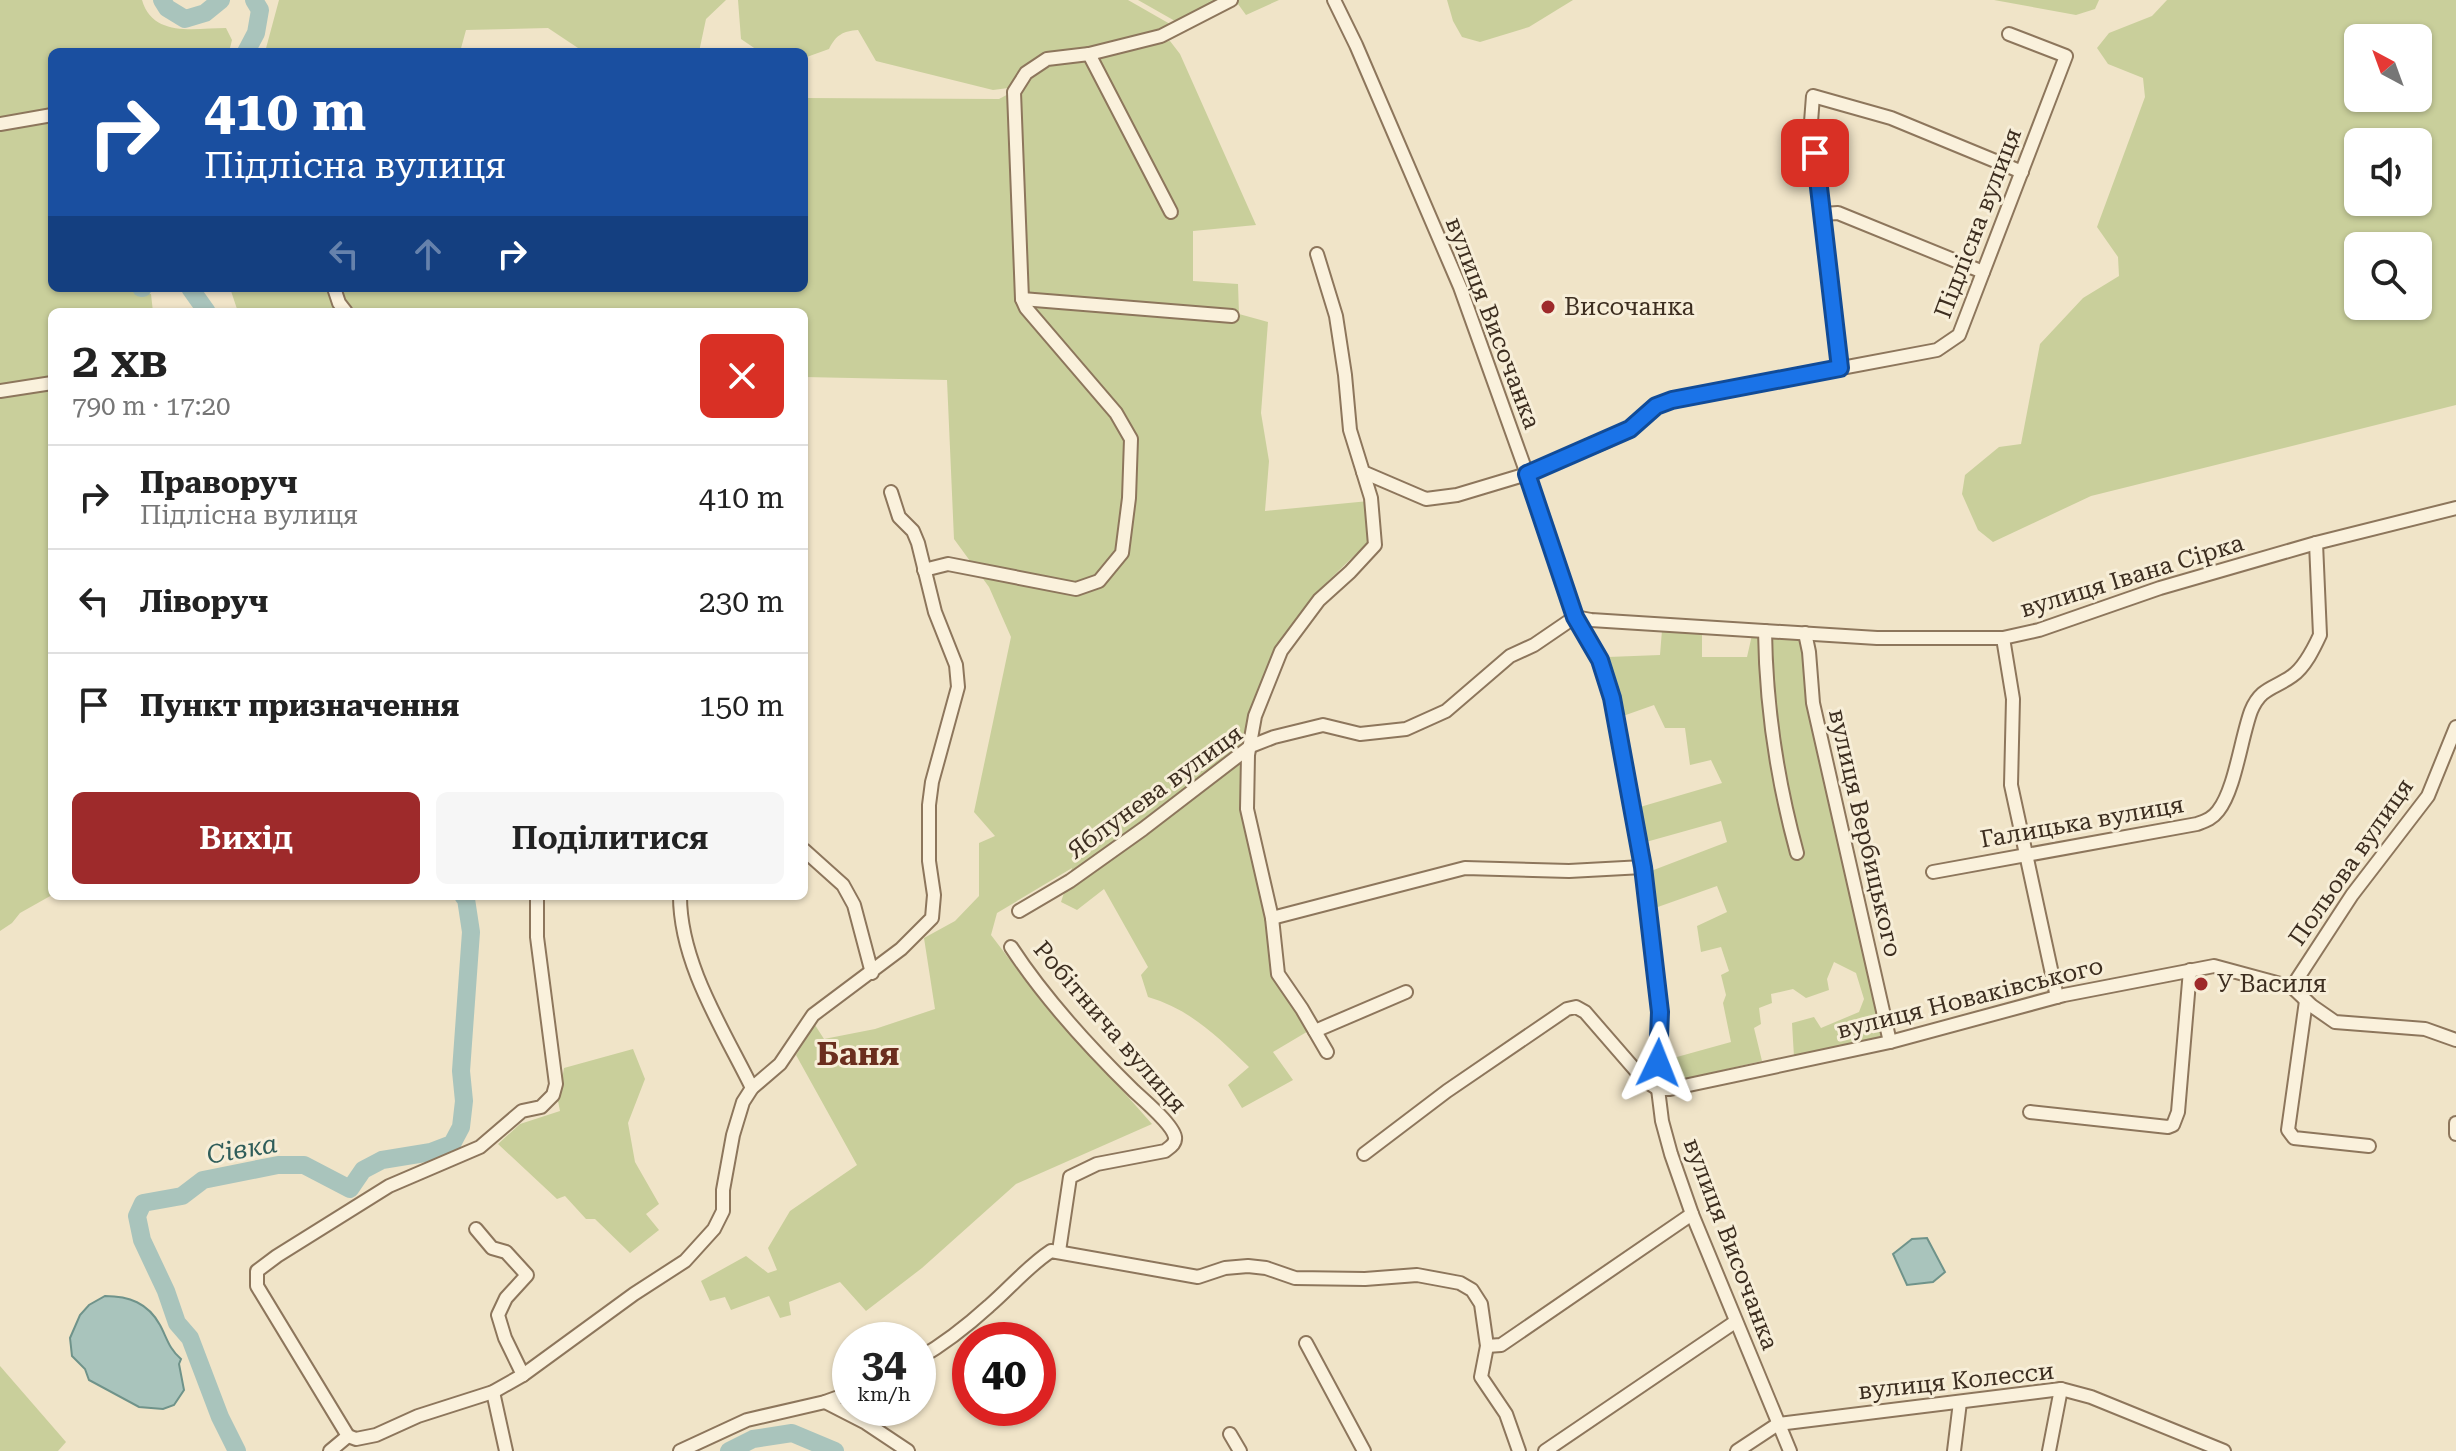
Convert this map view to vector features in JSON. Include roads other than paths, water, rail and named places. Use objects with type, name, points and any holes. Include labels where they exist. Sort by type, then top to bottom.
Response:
[{"type":"street","points":[[924,570],[948,564],[1076,589],[1099,581],[1122,553],[1129,498],[1131,439],[1116,413],[1026,308],[1022,299],[1014,92],[1026,73],[1047,59],[1089,54],[1161,36],[1231,0]]},
{"type":"street","name":"вулиця Височанка","points":[[1334,0],[1460,287],[1575,617],[1600,660],[1612,698],[1643,867],[1660,1012],[1658,1089],[1671,1154],[1735,1322],[1790,1451]]},
{"type":"street","name":"Підлісна вулиця","points":[[1363,472],[1426,499],[1457,495],[1527,474],[1630,429],[1656,406],[1672,400],[1937,350],[1948,345],[1959,335],[2066,56],[2009,34]]},
{"type":"street","points":[[1089,54],[1171,212]]},
{"type":"street","points":[[1840,368],[1811,122],[1813,96],[1891,118],[2022,172]]},
{"type":"street","points":[[0,124],[48,116]]},
{"type":"street","points":[[1823,214],[1838,213],[1983,272]]},
{"type":"street","points":[[1317,254],[1336,316],[1350,430],[1371,498],[1375,545],[1319,600],[1281,651],[1255,716],[1248,755],[1247,809],[1272,918],[1278,974],[1327,1052]]},
{"type":"street","points":[[1022,299],[1232,316]]},
{"type":"street","points":[[0,391],[48,384]]},
{"type":"street","points":[[537,900],[537,937],[556,1084],[553,1095],[541,1107],[522,1111],[480,1147],[389,1186],[257,1271],[257,1286],[348,1436],[356,1439],[376,1435],[418,1416],[493,1392],[523,1375],[685,1261],[714,1229],[723,1211],[723,1190],[733,1135],[743,1102],[752,1088],[780,1064],[813,1015],[872,973],[932,918],[934,895],[929,861],[929,805],[932,782],[958,687],[956,665],[935,612],[918,543],[913,531],[899,517],[891,492]]},
{"type":"street","name":"вулиця Івана Сірка","points":[[1575,617],[1877,638],[2003,638],[2039,630],[2160,588],[2359,530],[2456,508]]},
{"type":"street","name":"Галицька вулиця","points":[[1933,872],[2209,820],[2219,810],[2233,776],[2251,711],[2262,691],[2295,675],[2320,635],[2316,543]]},
{"type":"street","name":"Яблунева вулиця","points":[[1019,911],[1070,881],[1131,838],[1212,779],[1251,746],[1323,725],[1360,734],[1406,729],[1446,711],[1510,656],[1534,645],[1575,617]]},
{"type":"street","points":[[1765,631],[1773,742],[1797,853]]},
{"type":"street","name":"вулиця Вербицького","points":[[1805,633],[1813,703],[1890,1042]]},
{"type":"street","points":[[2003,638],[2013,699],[2011,785],[2057,997]]},
{"type":"street","name":"Польова вулиця","points":[[2292,987],[2352,895],[2428,796],[2456,727]]},
{"type":"street","points":[[808,854],[843,885],[854,905],[872,973]]},
{"type":"street","points":[[1272,918],[1465,868],[1569,871],[1643,867]]},
{"type":"street","points":[[680,900],[680,917],[702,992],[752,1088]]},
{"type":"street","name":"Робітнича вулиця","points":[[1011,947],[1030,976],[1109,1067],[1174,1133],[1173,1146],[1165,1151],[1097,1164],[1070,1177],[1059,1251]]},
{"type":"street","name":"вулиця Новаківського","points":[[1658,1089],[1890,1042],[2057,997],[2214,966],[2292,987]]},
{"type":"street","points":[[2030,1112],[2168,1127],[2173,1125],[2178,1112],[2190,970]]},
{"type":"street","points":[[2292,987],[2335,1022],[2425,1029],[2456,1040]]},
{"type":"street","points":[[1315,1031],[1406,992]]},
{"type":"street","points":[[2306,1001],[2288,1130],[2294,1138],[2369,1146]]},
{"type":"street","points":[[1364,1154],[1447,1091],[1567,1009],[1576,1007],[1585,1012],[1644,1080],[1658,1089]]},
{"type":"street","points":[[2456,1123],[2456,1134]]},
{"type":"street","points":[[1487,1346],[1501,1345],[1692,1214]]},
{"type":"street","points":[[476,1229],[492,1248],[506,1252],[527,1275],[506,1298],[498,1315],[523,1375]]},
{"type":"street","points":[[936,1349],[1051,1251],[1198,1277],[1225,1268],[1248,1266],[1266,1268],[1295,1278],[1365,1279],[1417,1275],[1440,1278],[1472,1290],[1481,1304],[1487,1346],[1481,1377],[1506,1414],[1519,1451]]},
{"type":"street","points":[[1545,1451],[1735,1322]]},
{"type":"street","points":[[1306,1343],[1364,1451]]},
{"type":"street","points":[[2049,1451],[2061,1389]]},
{"type":"street","name":"вулиця Колесси","points":[[1778,1424],[2061,1389],[2091,1397],[2224,1451]]},
{"type":"street","points":[[493,1392],[506,1451]]},
{"type":"street","points":[[680,1451],[747,1420],[832,1399]]},
{"type":"street","points":[[825,1402],[866,1423],[908,1451]]},
{"type":"street","points":[[1954,1451],[1960,1402]]},
{"type":"street","points":[[1737,1451],[1778,1424]]},
{"type":"street","points":[[1230,1434],[1240,1451]]},
{"type":"street","points":[[330,1451],[348,1436]]},
{"type":"water","points":[[1927,1238],[1945,1272],[1933,1282],[1907,1285],[1893,1254],[1912,1239]]},
{"type":"water","points":[[105,1296],[137,1302],[155,1317],[181,1359],[179,1364],[184,1390],[174,1405],[163,1409],[139,1407],[89,1380],[85,1369],[72,1356],[70,1338],[80,1315],[89,1305]]},
{"type":"waterway","name":"Сівка","points":[[162,0],[167,8],[185,19],[205,13],[221,0]]},
{"type":"waterway","name":"Сівка","points":[[248,48],[256,33],[260,10],[254,0]]},
{"type":"waterway","name":"Сівка","points":[[193,292],[204,308]]},
{"type":"waterway","name":"Сівка","points":[[237,1451],[220,1417],[190,1338],[177,1323],[142,1240],[137,1216],[143,1203],[182,1196],[203,1180],[278,1165],[304,1165],[350,1189],[363,1170],[382,1160],[431,1152],[452,1144],[461,1127],[464,1101],[461,1071],[471,932],[466,900]]},
{"type":"waterway","name":"Сівка","points":[[729,1451],[753,1439],[792,1433],[835,1451]]},
{"type":"place","name":"Височанка","points":[[1548,307]]},
{"type":"place","name":"У Василя","points":[[2201,984]]},
{"type":"district","name":"Баня","points":[[858,1054]]}]
